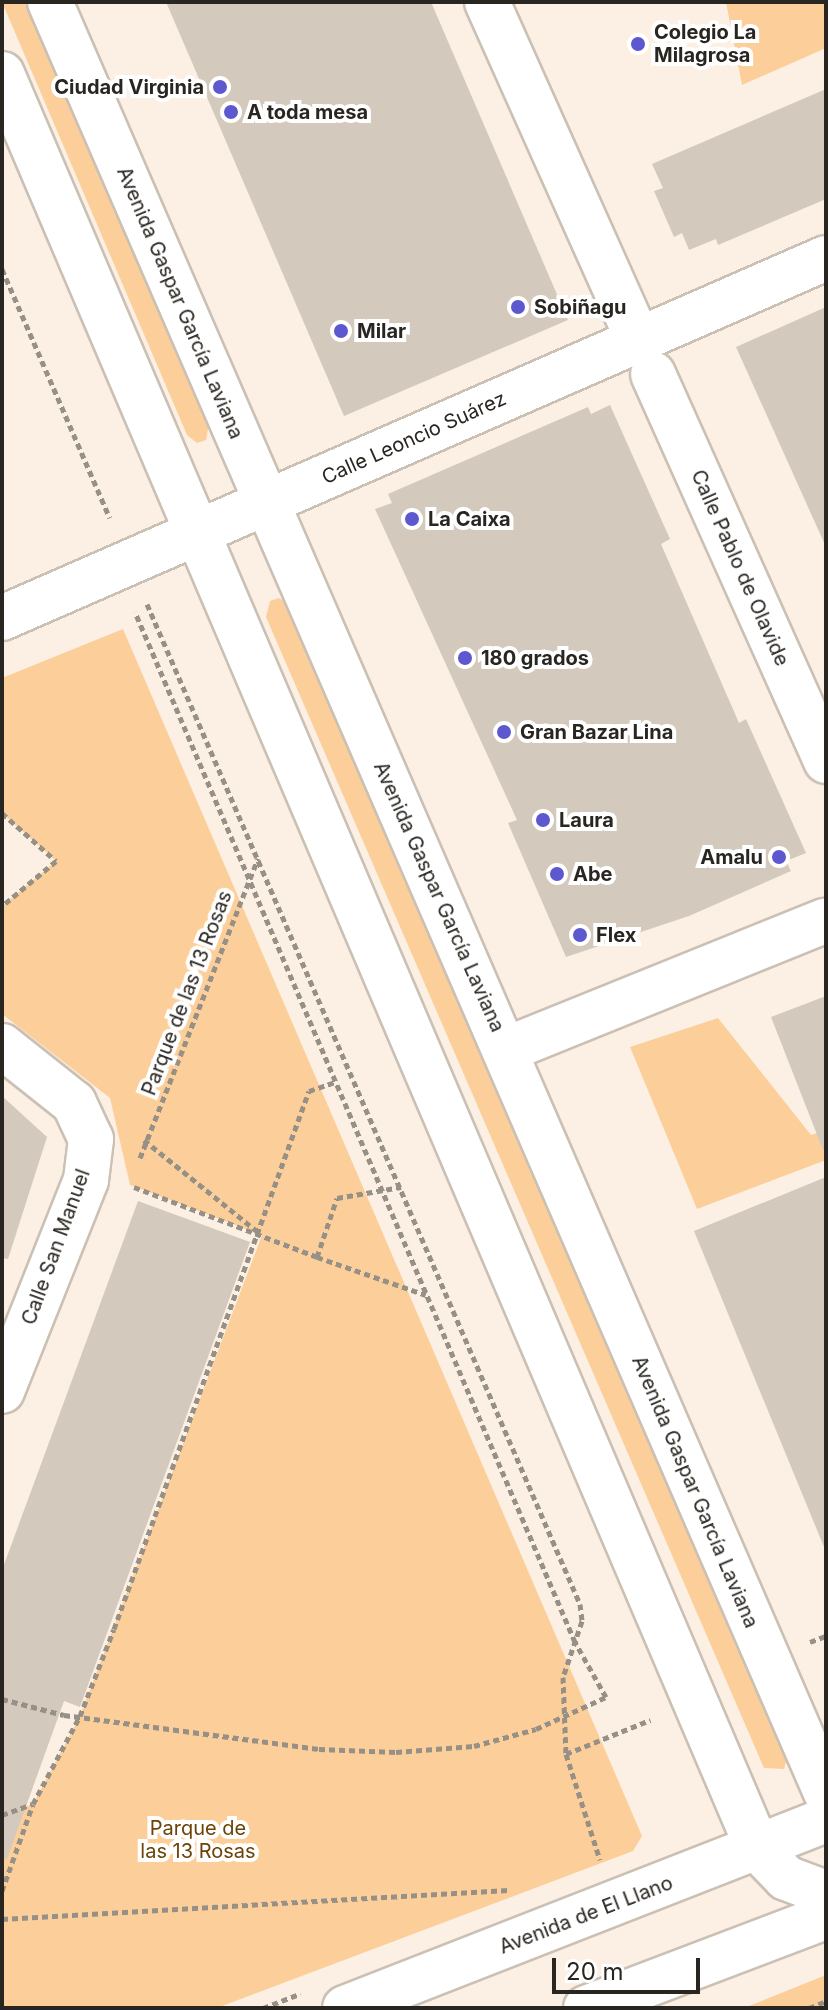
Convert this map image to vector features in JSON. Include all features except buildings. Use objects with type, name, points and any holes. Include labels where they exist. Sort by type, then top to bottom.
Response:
[{"type":"main road","name":"Avenida Gaspar García Laviana","points":[[50,2],[826,1793]]},
{"type":"main road","name":"Calle Pablo de Olavide","points":[[487,2],[826,761]]},
{"type":"main road","points":[[2,74],[200,531],[758,1849],[786,1878],[825,1895],[772,1938],[586,2008]]},
{"type":"main road","name":"Calle Leoncio Suárez","points":[[2,618],[266,502],[646,357],[826,258]]},
{"type":"main road","points":[[505,1050],[826,920]]},
{"type":"main road","name":"Calle San Manuel","points":[[2,1046],[74,1103],[91,1139],[86,1180],[2,1391]]},
{"type":"main road","name":"Avenida de El Llano","points":[[345,2008],[826,1820]]},
{"type":"path","points":[[2,1699],[80,1716],[319,1749],[396,1752],[474,1746],[564,1716],[606,1697],[575,1642],[136,612],[125,609]]},
{"type":"path","points":[[2,813],[56,861],[2,906]]},
{"type":"path","name":"Parque de las 13 Rosas","points":[[262,1235],[130,1185],[258,857],[401,1187]]},
{"type":"path","points":[[2,1891],[33,1804],[80,1716],[262,1235],[309,1091],[335,1082]]},
{"type":"path","points":[[134,1131],[262,1235],[426,1295]]},
{"type":"path","points":[[317,1257],[337,1198],[401,1187],[580,1604],[575,1642],[563,1677],[566,1754],[620,1902]]},
{"type":"path","points":[[2,1815],[33,1804]]},
{"type":"path","points":[[2,1919],[520,1891]]},
{"type":"path","points":[[809,2008],[826,2001]]},
{"type":"green space","points":[[2,2],[26,2],[209,424],[206,440],[197,443],[187,435]]},
{"type":"green space","points":[[726,2],[826,2],[826,48],[742,85]]},
{"type":"green space","points":[[279,598],[288,604],[787,1758],[784,1769],[764,1768],[266,617],[270,601]]},
{"type":"green space","name":"Parque de las 13 Rosas","points":[[123,629],[642,1836],[633,1851],[217,2008],[2,2008],[2,1815],[33,1804],[80,1716],[262,1235],[130,1185],[110,1098],[2,1014],[2,906],[56,861],[2,813],[2,678]]},
{"type":"green space","points":[[718,1018],[811,1135],[826,1130],[826,1160],[697,1209],[630,1047]]},
{"type":"green space","points":[[826,1975],[826,2008],[744,2008]]},
{"type":"place","name":"Colegio La Milagrosa","points":[[638,44]]},
{"type":"place","name":"Ciudad Virginia","points":[[220,87]]},
{"type":"place","name":"A toda mesa","points":[[231,112]]},
{"type":"place","name":"Sobiñagu","points":[[518,307]]},
{"type":"place","name":"Milar","points":[[341,331]]},
{"type":"place","name":"La Caixa","points":[[412,519]]},
{"type":"place","name":"180 grados","points":[[465,658]]},
{"type":"place","name":"Gran Bazar Lina","points":[[504,732]]},
{"type":"place","name":"Laura","points":[[543,820]]},
{"type":"place","name":"Amalu","points":[[779,857]]},
{"type":"place","name":"Abe","points":[[557,874]]},
{"type":"place","name":"Flex","points":[[580,935]]}]
